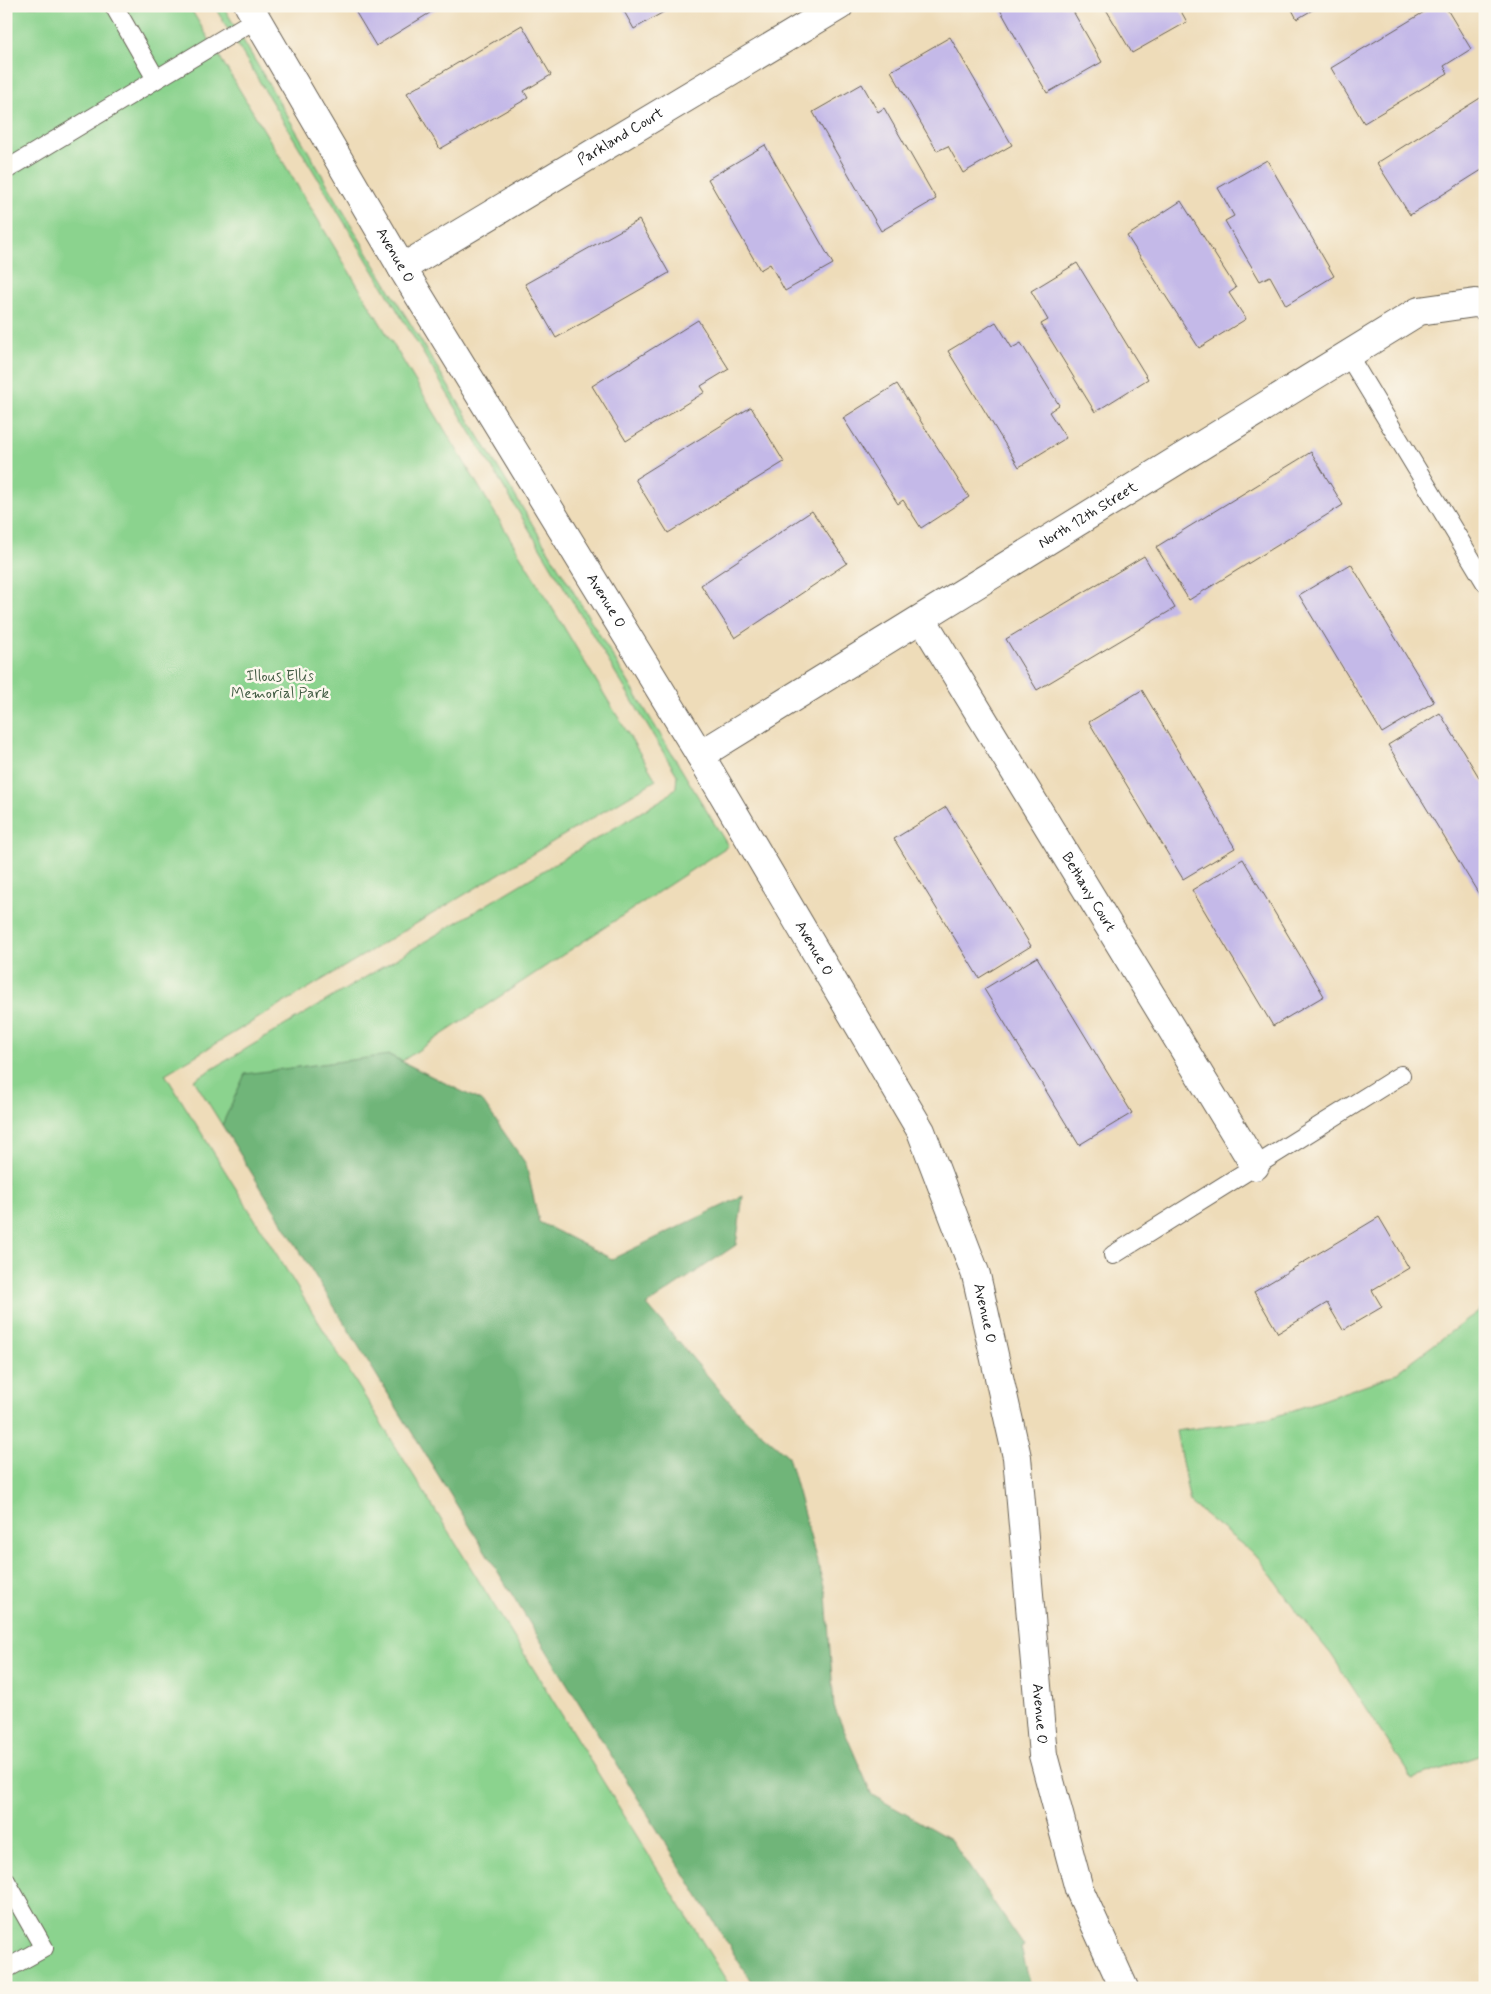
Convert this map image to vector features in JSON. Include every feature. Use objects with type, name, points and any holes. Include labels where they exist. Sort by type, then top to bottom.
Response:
[{"type":"street","name":"Parkland Court","points":[[402,268],[839,6]]},
{"type":"street","name":"Avenue O","points":[[253,12],[402,268],[700,756],[921,1130],[976,1275],[1017,1457],[1043,1755],[1079,1888],[1124,1988]]},
{"type":"street","name":"North 12th Street","points":[[700,756],[1419,311],[1476,303],[1485,305]]},
{"type":"street","name":"Bethany Court","points":[[922,619],[1256,1166]]},
{"type":"lane","points":[[114,6],[156,79]]},
{"type":"lane","points":[[6,170],[156,79],[253,12]]},
{"type":"lane","points":[[1348,355],[1485,582]]},
{"type":"lane","points":[[1113,1255],[1401,1076]]},
{"type":"lane","points":[[6,1881],[44,1948],[6,1969]]},
{"type":"green space","name":"Illous Ellis Memorial Park","points":[[6,6],[189,6],[656,780],[165,1074],[731,1988],[6,1988]]},
{"type":"green space","points":[[214,6],[223,6],[373,262],[728,846],[402,1061],[389,1055],[222,1125],[194,1080],[666,797],[676,787],[677,775]]},
{"type":"green space","points":[[389,1055],[483,1102],[526,1164],[539,1222],[612,1259],[743,1196],[736,1245],[647,1305],[742,1416],[788,1456],[826,1594],[834,1707],[872,1795],[950,1839],[1024,1946],[1021,1948],[1031,1988],[755,1988],[222,1125],[245,1074]]},
{"type":"green space","points":[[1485,1294],[1485,1754],[1412,1779],[1331,1654],[1302,1619],[1259,1558],[1190,1503],[1176,1431],[1271,1418],[1393,1375],[1484,1307]]},
{"type":"building","points":[[352,6],[441,6],[376,46]]},
{"type":"building","points":[[621,6],[674,6],[634,29]]},
{"type":"building","points":[[998,6],[1070,6],[1102,62],[1047,93]]},
{"type":"building","points":[[1104,6],[1178,6],[1187,22],[1132,53]]},
{"type":"building","points":[[1290,6],[1319,6],[1297,19]]},
{"type":"building","points":[[1434,6],[1445,6],[1471,49],[1444,66],[1448,73],[1364,123],[1331,68]]},
{"type":"building","points":[[522,25],[551,75],[524,91],[528,98],[440,149],[407,93]]},
{"type":"building","points":[[950,37],[1012,145],[963,173],[948,146],[937,151],[891,71]]},
{"type":"building","points":[[862,84],[878,112],[884,108],[936,199],[881,231],[813,112]]},
{"type":"building","points":[[1485,95],[1485,168],[1410,215],[1377,163]]},
{"type":"building","points":[[765,145],[833,264],[785,291],[770,264],[760,270],[708,179]]},
{"type":"building","points":[[1267,160],[1334,276],[1286,305],[1270,276],[1260,281],[1225,221],[1234,216],[1218,188]]},
{"type":"building","points":[[1181,201],[1236,288],[1229,293],[1246,319],[1199,348],[1127,236]]},
{"type":"building","points":[[639,220],[669,273],[556,338],[525,284]]},
{"type":"building","points":[[1077,263],[1148,379],[1095,412],[1041,324],[1048,320],[1031,291]]},
{"type":"building","points":[[698,320],[729,369],[701,386],[705,392],[626,441],[592,386]]},
{"type":"building","points":[[996,322],[1012,348],[1021,343],[1059,405],[1049,412],[1066,438],[1019,467],[948,351]]},
{"type":"building","points":[[897,384],[969,497],[921,528],[903,500],[898,504],[843,418]]},
{"type":"building","points":[[751,407],[784,462],[668,533],[635,479]]},
{"type":"building","points":[[1311,452],[1343,505],[1189,600],[1156,547]]},
{"type":"building","points":[[812,511],[847,563],[735,638],[701,585]]},
{"type":"building","points":[[1144,556],[1175,608],[1037,690],[1006,639]]},
{"type":"building","points":[[1351,564],[1434,702],[1382,733],[1299,595]]},
{"type":"building","points":[[1142,690],[1235,848],[1183,879],[1089,722]]},
{"type":"building","points":[[1440,713],[1485,787],[1485,899],[1483,901],[1388,745]]},
{"type":"building","points":[[946,807],[1031,946],[979,978],[894,839]]},
{"type":"building","points":[[1243,859],[1324,996],[1273,1026],[1192,890]]},
{"type":"building","points":[[1037,957],[1132,1113],[1079,1145],[984,989]]},
{"type":"building","points":[[1379,1217],[1409,1268],[1372,1290],[1382,1307],[1343,1330],[1327,1303],[1278,1333],[1254,1292]]}]
